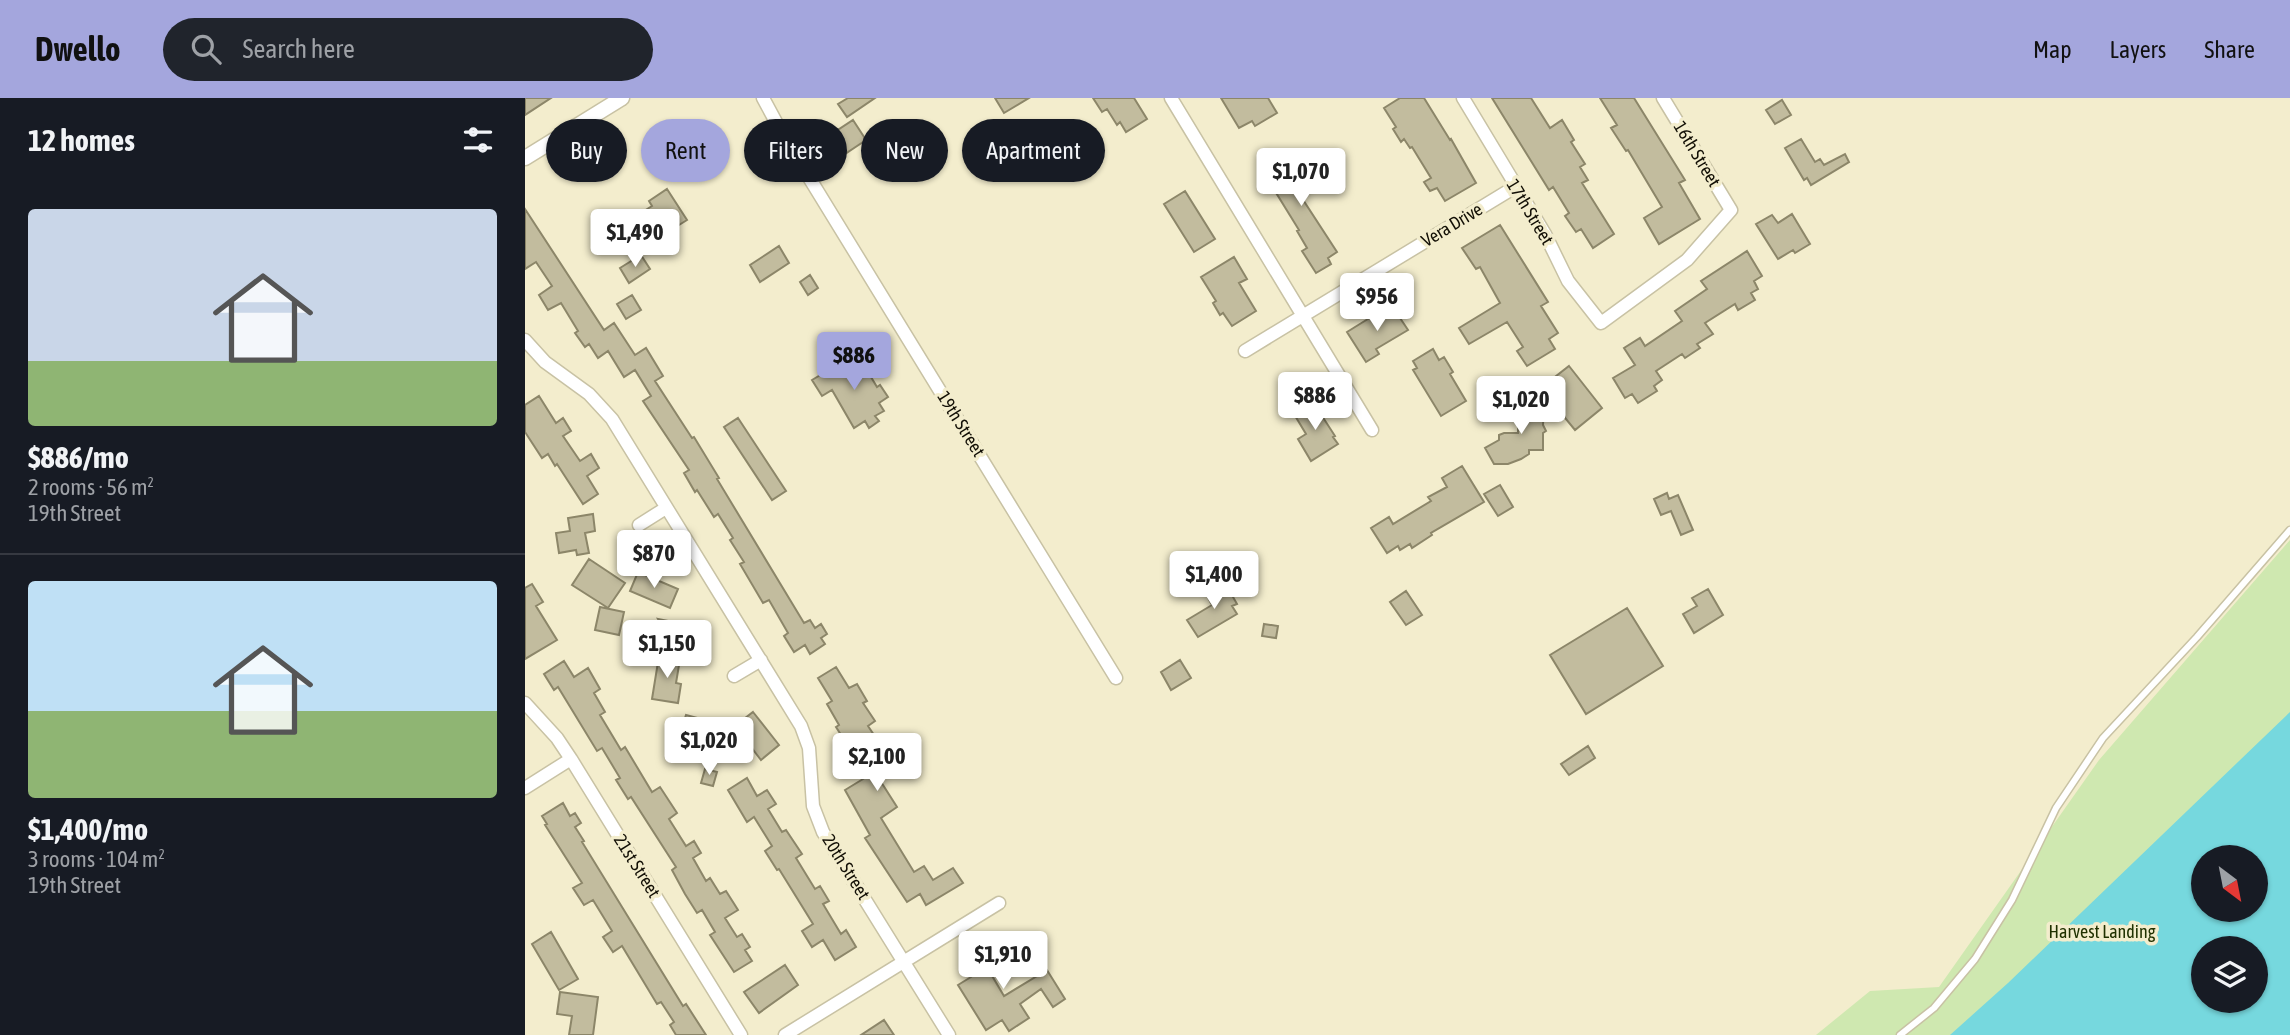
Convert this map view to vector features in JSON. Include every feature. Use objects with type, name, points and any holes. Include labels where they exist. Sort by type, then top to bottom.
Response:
[{"type":"street","points":[[525,158],[622,98]]},
{"type":"street","name":"19th Street","points":[[763,98],[1116,678]]},
{"type":"street","points":[[1171,98],[1372,430]]},
{"type":"street","name":"17th Street","points":[[1463,98],[1545,234],[1568,281],[1601,323]]},
{"type":"street","name":"16th Street","points":[[1601,323],[1687,260],[1731,210],[1664,98]]},
{"type":"street","name":"Vera Drive","points":[[1245,351],[1515,187]]},
{"type":"street","name":"20th Street","points":[[525,340],[545,362],[589,394],[612,419],[761,660],[801,726],[809,748],[813,806],[823,832],[949,1035]]},
{"type":"street","points":[[639,525],[666,508]]},
{"type":"street","points":[[734,676],[761,660]]},
{"type":"street","name":"21st Street","points":[[525,703],[557,738],[571,759],[741,1035]]},
{"type":"street","points":[[525,788],[571,759]]},
{"type":"street","points":[[785,1035],[999,903]]},
{"type":"lane","points":[[1900,1035],[1934,1008],[1976,959],[2012,900],[2056,808],[2103,738],[2290,530]]},
{"type":"green space","name":"Harvest Landing","points":[[2290,540],[2290,1035],[1816,1035],[1870,991],[1939,987],[2099,760]]},
{"type":"water","points":[[2290,712],[2290,1035],[1950,1035],[2008,983]]},
{"type":"building","points":[[525,98],[551,98],[525,115]]},
{"type":"building","points":[[848,98],[875,98],[847,117],[838,104]]},
{"type":"building","points":[[995,98],[1029,98],[1004,113]]},
{"type":"building","points":[[1093,98],[1134,98],[1147,119],[1126,132],[1120,122],[1117,125],[1107,109],[1102,112]]},
{"type":"building","points":[[1221,98],[1268,98],[1277,113],[1255,126],[1252,121],[1239,128]]},
{"type":"building","points":[[1400,98],[1424,98],[1476,183],[1445,201],[1437,188],[1430,191],[1424,182],[1431,178],[1412,147],[1410,148],[1404,139],[1401,142],[1393,129],[1396,127],[1384,108]]},
{"type":"building","points":[[1492,98],[1531,98],[1550,128],[1562,120],[1574,140],[1571,142],[1585,164],[1580,167],[1588,180],[1582,183],[1614,234],[1593,248],[1581,229],[1576,232],[1565,216],[1569,213],[1553,187],[1549,190]]},
{"type":"building","points":[[1600,98],[1634,98],[1685,180],[1679,183],[1700,219],[1659,244],[1644,218],[1662,207],[1628,150],[1626,151],[1611,128],[1617,125]]},
{"type":"building","points":[[1782,100],[1791,115],[1775,124],[1766,110]]},
{"type":"building","points":[[853,120],[861,132],[861,143],[847,153],[847,124]]},
{"type":"building","points":[[1801,139],[1815,162],[1820,159],[1824,165],[1845,154],[1849,162],[1811,185],[1807,178],[1804,180],[1785,148]]},
{"type":"building","points":[[1305,152],[1318,173],[1302,183],[1305,188],[1298,192],[1337,252],[1328,258],[1331,264],[1316,273],[1302,251],[1307,248],[1297,231],[1299,230],[1262,170],[1278,160],[1282,166]]},
{"type":"building","points":[[667,189],[687,220],[671,230],[673,234],[648,249],[634,226],[648,217],[644,211],[652,206],[649,201]]},
{"type":"building","points":[[1185,191],[1215,239],[1194,252],[1164,204]]},
{"type":"building","points":[[525,209],[604,330],[614,323],[635,355],[646,348],[663,376],[655,381],[692,438],[694,437],[804,623],[810,620],[815,628],[821,624],[827,634],[821,638],[825,644],[810,654],[805,645],[794,652],[784,636],[788,633],[769,600],[763,603],[740,564],[744,562],[730,540],[733,538],[718,514],[714,517],[697,490],[695,492],[684,473],[689,470],[643,401],[651,396],[635,370],[624,377],[608,351],[598,358],[589,344],[585,347],[561,303],[548,310],[539,295],[552,286],[536,262],[525,269]]},
{"type":"building","points":[[1792,214],[1810,244],[1778,259],[1756,224],[1772,215],[1778,223]]},
{"type":"building","points":[[1500,225],[1548,302],[1541,306],[1558,333],[1549,339],[1555,349],[1527,366],[1517,351],[1523,347],[1507,322],[1469,344],[1459,328],[1500,303],[1480,267],[1476,269],[1462,248]]},
{"type":"building","points":[[779,246],[789,263],[760,282],[750,265]]},
{"type":"building","points":[[1747,251],[1762,276],[1754,281],[1758,289],[1751,293],[1755,300],[1738,310],[1735,304],[1705,323],[1713,334],[1697,344],[1700,348],[1685,358],[1682,354],[1656,371],[1662,380],[1654,386],[1657,391],[1638,403],[1632,394],[1625,398],[1613,378],[1635,365],[1624,348],[1640,338],[1645,346],[1682,321],[1675,311],[1707,289],[1701,281]]},
{"type":"building","points":[[641,255],[650,269],[629,283],[620,268]]},
{"type":"building","points":[[1234,257],[1247,279],[1239,283],[1256,311],[1232,326],[1223,313],[1220,315],[1213,303],[1216,301],[1201,277]]},
{"type":"building","points":[[810,275],[818,288],[808,295],[800,282]]},
{"type":"building","points":[[632,295],[641,310],[626,319],[617,304]]},
{"type":"building","points":[[1384,309],[1387,313],[1394,309],[1408,330],[1376,349],[1379,354],[1366,362],[1347,332]]},
{"type":"building","points":[[1433,349],[1439,360],[1444,357],[1453,372],[1450,374],[1466,401],[1441,416],[1413,370],[1417,368],[1413,361]]},
{"type":"building","points":[[859,357],[877,387],[880,385],[888,397],[879,403],[884,411],[875,416],[879,421],[869,428],[865,421],[854,428],[832,390],[822,396],[812,380],[829,370],[831,374]]},
{"type":"building","points":[[1569,366],[1602,408],[1575,430],[1552,402],[1560,402],[1546,384]]},
{"type":"building","points":[[539,396],[556,423],[563,418],[571,431],[563,436],[580,461],[591,454],[599,468],[587,476],[598,494],[583,504],[557,464],[555,466],[548,454],[542,458],[525,432],[525,405]]},
{"type":"building","points":[[1313,402],[1338,444],[1311,461],[1298,439],[1306,434],[1294,414]]},
{"type":"building","points":[[1531,402],[1544,402],[1543,425],[1546,431],[1543,433],[1543,450],[1529,450],[1529,454],[1508,464],[1494,464],[1485,448],[1499,440],[1499,435],[1518,433],[1518,409]]},
{"type":"building","points":[[738,418],[786,491],[772,500],[724,427]]},
{"type":"building","points":[[1462,466],[1484,502],[1431,533],[1432,535],[1412,548],[1410,544],[1400,550],[1398,546],[1387,553],[1371,528],[1389,517],[1393,524],[1431,501],[1428,497],[1447,487],[1442,478]]},
{"type":"building","points":[[1500,485],[1513,507],[1498,516],[1484,494]]},
{"type":"building","points":[[1667,493],[1669,499],[1678,495],[1693,530],[1681,535],[1671,511],[1661,515],[1654,499]]},
{"type":"building","points":[[593,514],[595,531],[585,533],[589,553],[577,555],[576,550],[559,553],[556,533],[570,531],[568,518]]},
{"type":"building","points":[[589,559],[625,583],[608,608],[572,585]]},
{"type":"building","points":[[638,572],[678,589],[670,608],[630,591]]},
{"type":"building","points":[[1225,583],[1237,604],[1232,606],[1237,614],[1198,637],[1187,620],[1212,605],[1206,594]]},
{"type":"building","points":[[532,584],[543,602],[536,606],[557,640],[525,659],[525,588]]},
{"type":"building","points":[[1708,589],[1723,615],[1694,633],[1683,614],[1697,606],[1692,598]]},
{"type":"building","points":[[1406,591],[1422,615],[1406,625],[1390,602]]},
{"type":"building","points":[[600,607],[624,612],[619,635],[595,630]]},
{"type":"building","points":[[1627,608],[1663,666],[1586,714],[1550,655]]},
{"type":"building","points":[[658,619],[683,624],[695,644],[679,653]]},
{"type":"building","points":[[1264,624],[1278,626],[1276,638],[1262,636]]},
{"type":"building","points":[[659,656],[680,659],[676,683],[681,684],[678,703],[652,699]]},
{"type":"building","points":[[1180,660],[1191,678],[1171,690],[1161,672]]},
{"type":"building","points":[[564,661],[574,677],[588,668],[600,689],[594,693],[605,712],[600,715],[621,750],[625,747],[652,792],[660,787],[677,813],[669,819],[686,846],[694,841],[701,853],[693,858],[706,881],[710,878],[720,894],[726,891],[738,910],[725,918],[737,937],[742,934],[750,947],[745,950],[752,961],[734,972],[710,935],[715,932],[702,910],[697,913],[685,894],[672,870],[676,867],[631,797],[628,799],[616,780],[620,778],[602,748],[597,751],[558,687],[554,690],[544,674]]},
{"type":"building","points":[[836,667],[849,688],[857,684],[867,701],[863,703],[875,721],[868,726],[878,741],[870,746],[877,758],[869,763],[897,807],[881,818],[914,872],[924,866],[933,880],[953,868],[963,883],[926,905],[920,894],[907,902],[865,838],[870,835],[845,790],[863,779],[847,755],[852,752],[836,727],[839,725],[827,704],[832,701],[818,678]]},
{"type":"building","points":[[753,712],[779,745],[761,760],[735,726]]},
{"type":"building","points":[[686,715],[713,722],[723,739],[720,748],[679,737]]},
{"type":"building","points":[[1588,746],[1595,758],[1569,775],[1561,764]]},
{"type":"building","points":[[705,769],[717,772],[713,786],[701,783]]},
{"type":"building","points":[[747,778],[757,796],[767,790],[776,804],[768,809],[782,832],[786,830],[802,854],[796,858],[815,889],[820,886],[829,901],[823,904],[841,934],[846,930],[856,947],[835,960],[823,940],[812,947],[802,931],[813,924],[765,851],[772,846],[754,817],[747,822],[728,790]]},
{"type":"building","points":[[563,803],[570,816],[575,813],[581,823],[575,827],[584,841],[582,842],[683,1006],[686,1004],[706,1035],[676,1035],[670,1025],[674,1022],[661,1002],[657,1004],[622,946],[613,952],[603,937],[612,931],[593,900],[584,905],[573,888],[582,883],[542,816]]},
{"type":"building","points":[[551,932],[578,979],[559,990],[532,944]]},
{"type":"building","points":[[1000,944],[1011,962],[991,974],[1004,996],[1047,970],[1065,999],[1053,1007],[1041,989],[1020,1004],[1029,1018],[1009,1031],[1002,1020],[986,1030],[958,985],[971,977],[965,966]]},
{"type":"building","points":[[785,965],[798,985],[759,1013],[744,992]]},
{"type":"building","points":[[560,992],[598,997],[593,1035],[569,1035],[572,1016],[557,1014]]},
{"type":"building","points":[[884,1020],[894,1035],[861,1035]]}]
